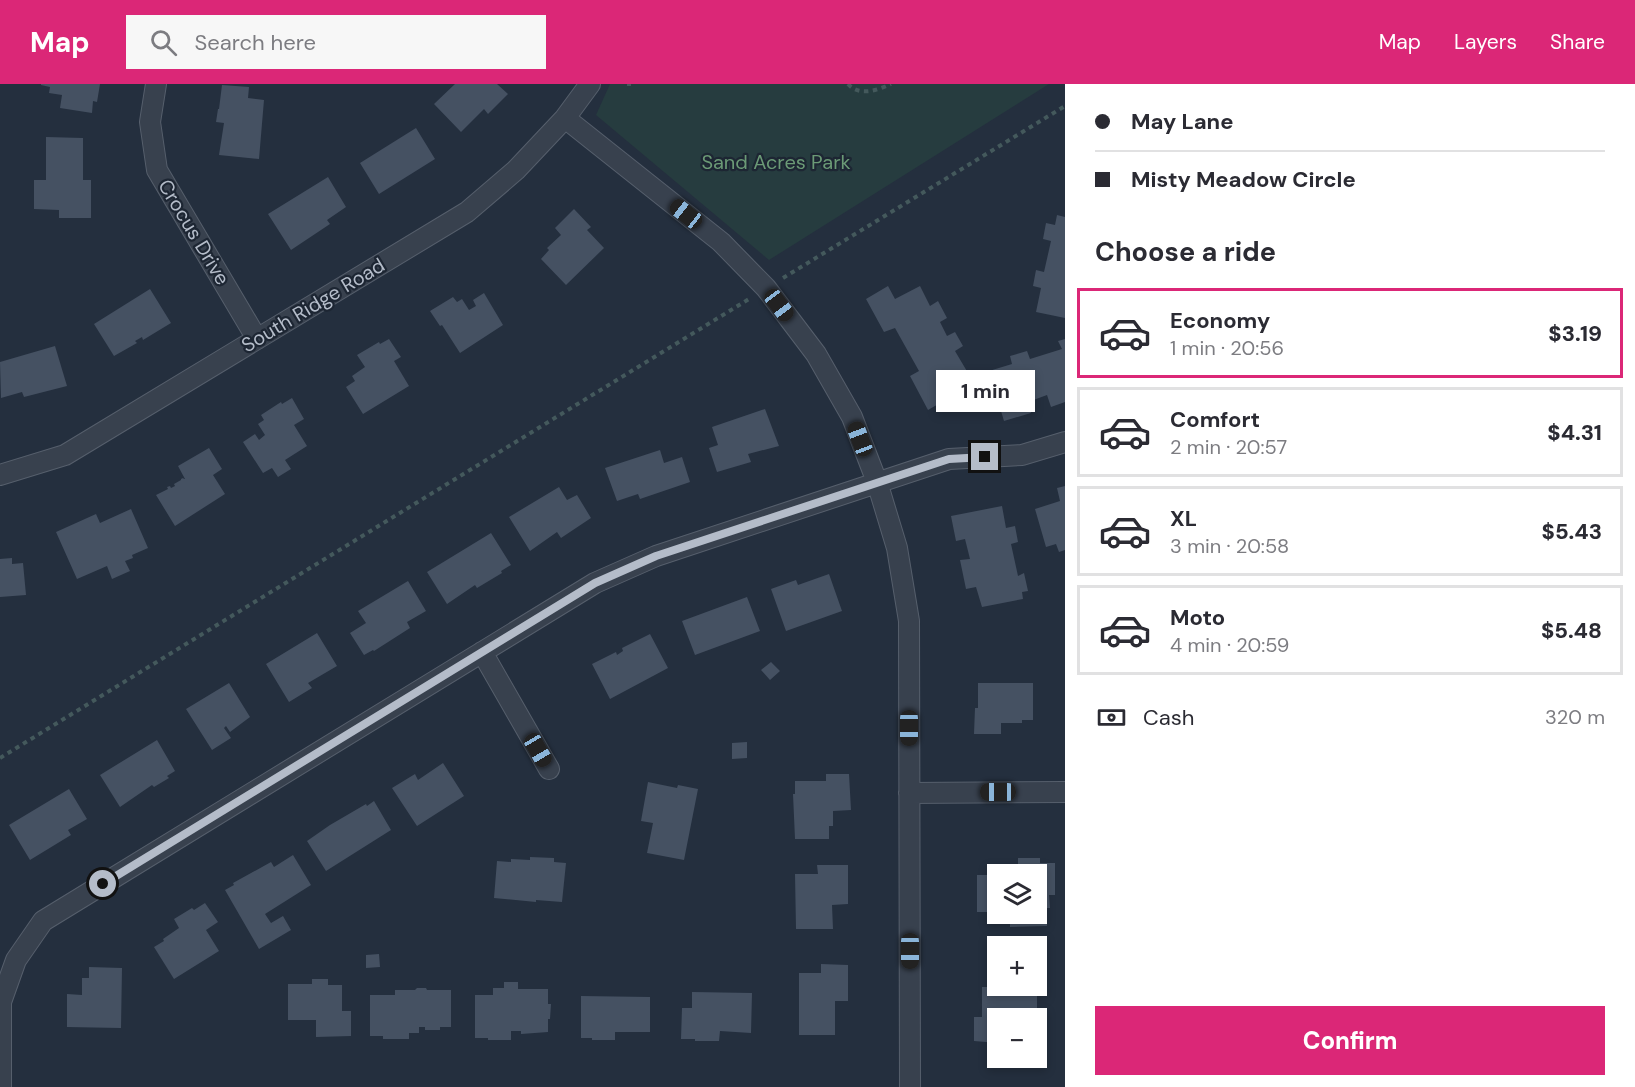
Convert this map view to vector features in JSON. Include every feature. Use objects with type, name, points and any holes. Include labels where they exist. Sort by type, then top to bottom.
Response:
[{"type":"street","name":"Crocus Drive","points":[[156,84],[150,122],[157,170],[257,339]]},
{"type":"street","name":"South Ridge Road","points":[[0,475],[65,456],[467,212],[516,170],[565,118],[590,84]]},
{"type":"street","points":[[565,118],[721,242],[766,288],[816,354],[852,417],[877,482],[897,548],[909,621],[910,1087]]},
{"type":"street","points":[[1,1087],[1,1002],[16,960],[43,921],[595,583],[656,556],[949,459],[1022,456],[1065,442]]},
{"type":"street","points":[[482,652],[549,769]]},
{"type":"street","points":[[909,793],[1065,792]]},
{"type":"path","points":[[848,84],[851,88],[866,92],[891,84]]},
{"type":"path","points":[[0,758],[1065,106]]},
{"type":"green space","name":"Sand Acres Park","points":[[610,84],[1049,84],[769,260],[596,115]]},
{"type":"building","points":[[41,84],[100,84],[97,102],[93,101],[92,113],[60,108],[62,95],[49,93],[50,87]]},
{"type":"building","points":[[455,84],[497,84],[508,94],[488,114],[484,109],[461,132],[434,104]]},
{"type":"building","points":[[222,85],[249,87],[248,98],[264,100],[259,159],[219,155],[224,123],[216,122]]},
{"type":"building","points":[[416,128],[435,159],[379,194],[360,163]]},
{"type":"building","points":[[46,137],[83,138],[83,180],[91,180],[91,218],[59,218],[59,210],[34,209],[34,180],[46,180]]},
{"type":"building","points":[[328,177],[346,207],[327,220],[330,224],[291,250],[268,214]]},
{"type":"building","points":[[574,209],[591,227],[587,230],[604,248],[566,285],[541,259],[549,250],[547,248],[561,235],[555,228]]},
{"type":"building","points":[[1057,215],[1065,217],[1065,318],[1036,312],[1041,288],[1033,286],[1036,270],[1044,272],[1051,241],[1043,239],[1046,223],[1055,225]]},
{"type":"building","points":[[888,286],[895,299],[920,286],[930,306],[938,301],[947,318],[940,322],[947,336],[955,332],[963,346],[955,351],[968,373],[949,385],[954,395],[928,410],[910,376],[919,371],[895,328],[884,332],[866,299]]},
{"type":"building","points":[[150,289],[171,323],[143,340],[142,337],[135,341],[137,343],[114,356],[94,324]]},
{"type":"building","points":[[484,293],[503,325],[460,353],[430,311],[453,297],[457,302],[462,299],[469,310],[476,306],[473,300]]},
{"type":"building","points":[[389,339],[401,357],[394,361],[409,386],[363,414],[346,387],[355,381],[352,376],[365,367],[357,355]]},
{"type":"building","points":[[1065,339],[1065,402],[1051,407],[1047,395],[1028,402],[1031,413],[1004,421],[989,371],[1012,364],[1010,356],[1027,351],[1030,359],[1062,349],[1058,341]]},
{"type":"building","points":[[55,346],[67,386],[24,397],[22,392],[1,398],[0,362]]},
{"type":"building","points":[[292,398],[304,419],[294,425],[307,446],[285,460],[291,469],[278,477],[272,468],[263,473],[243,442],[255,434],[259,440],[265,435],[258,424],[264,420],[261,415]]},
{"type":"building","points":[[765,409],[779,446],[748,454],[751,462],[717,472],[709,448],[718,445],[712,427]]},
{"type":"building","points":[[209,448],[222,469],[213,475],[225,494],[175,526],[156,495],[168,489],[167,487],[175,486],[174,484],[181,479],[185,479],[178,466]]},
{"type":"building","points":[[660,450],[664,463],[682,457],[690,482],[640,499],[638,494],[617,501],[605,468]]},
{"type":"building","points":[[1065,486],[1065,550],[1059,552],[1056,544],[1046,547],[1035,509],[1060,501],[1057,488]]},
{"type":"building","points":[[559,487],[567,500],[577,495],[591,518],[561,538],[557,532],[530,551],[509,517]]},
{"type":"building","points":[[1002,506],[1006,528],[1015,526],[1018,542],[1011,544],[1018,576],[1024,573],[1028,591],[1022,592],[1023,599],[982,607],[976,587],[966,589],[960,560],[970,559],[965,539],[956,541],[951,516]]},
{"type":"building","points":[[131,509],[148,548],[125,561],[130,571],[112,579],[107,566],[77,579],[56,532],[96,514],[100,523]]},
{"type":"building","points":[[491,533],[511,565],[501,571],[502,573],[477,588],[475,585],[447,604],[427,572]]},
{"type":"building","points":[[12,558],[12,564],[23,563],[26,595],[0,597],[0,559]]},
{"type":"building","points":[[829,574],[842,611],[786,631],[771,589],[796,580],[798,585]]},
{"type":"building","points":[[408,581],[426,611],[407,622],[410,628],[364,655],[350,633],[366,623],[358,611]]},
{"type":"building","points":[[747,597],[760,631],[695,655],[682,621]]},
{"type":"building","points":[[317,633],[337,666],[308,683],[312,688],[289,702],[266,664]]},
{"type":"building","points":[[650,634],[668,668],[610,699],[592,664],[616,652],[617,655],[623,651],[622,648]]},
{"type":"building","points":[[771,662],[780,671],[770,680],[761,670]]},
{"type":"building","points":[[229,683],[250,717],[230,732],[226,726],[224,728],[231,738],[212,750],[186,709]]},
{"type":"building","points":[[978,683],[1033,683],[1033,720],[1022,720],[1022,723],[1001,723],[1001,734],[974,734],[975,708],[978,708]]},
{"type":"building","points":[[157,740],[175,771],[167,776],[169,778],[154,787],[152,785],[120,807],[100,775]]},
{"type":"building","points":[[747,742],[747,758],[732,759],[732,743]]},
{"type":"building","points":[[443,763],[464,796],[417,826],[392,788],[415,774],[418,780]]},
{"type":"building","points":[[826,774],[849,774],[851,810],[833,811],[833,826],[829,826],[829,839],[795,839],[793,794],[795,794],[795,781],[826,781]]},
{"type":"building","points":[[648,782],[677,788],[678,785],[698,789],[684,860],[647,853],[653,823],[641,821]]},
{"type":"building","points":[[69,789],[87,819],[68,830],[71,835],[30,860],[9,825]]},
{"type":"building","points":[[374,801],[391,830],[326,871],[307,841],[330,825]]},
{"type":"building","points":[[293,855],[311,885],[265,914],[271,923],[283,916],[291,930],[259,949],[225,890],[234,885],[233,883],[271,862],[274,867]]},
{"type":"building","points":[[530,857],[554,858],[554,862],[566,863],[562,902],[494,898],[497,861],[530,860]]},
{"type":"building","points":[[1018,858],[1040,858],[1040,863],[1055,863],[1055,895],[1049,895],[1050,908],[1047,908],[1047,864],[1018,864]]},
{"type":"building","points":[[817,865],[848,865],[848,904],[832,905],[833,929],[796,929],[795,874],[818,874]]},
{"type":"building","points":[[977,875],[987,875],[987,912],[977,912]]},
{"type":"building","points":[[205,903],[218,922],[206,930],[219,951],[174,979],[154,947],[179,928],[174,919]]},
{"type":"building","points":[[1010,924],[1047,924],[1047,926],[1010,927]]},
{"type":"building","points":[[379,954],[380,967],[366,968],[366,955]]},
{"type":"building","points":[[821,964],[848,965],[848,1001],[835,1001],[835,1035],[799,1035],[799,973],[821,973]]},
{"type":"building","points":[[89,967],[122,968],[121,1028],[67,1027],[67,994],[82,995],[82,978],[89,978]]},
{"type":"building","points":[[312,979],[328,979],[328,985],[342,985],[342,1011],[351,1011],[351,1036],[316,1037],[316,1020],[288,1020],[288,984],[312,984]]},
{"type":"building","points":[[504,982],[518,982],[518,989],[548,989],[548,1004],[551,1004],[548,1032],[521,1034],[521,1031],[511,1031],[511,1040],[475,1038],[475,995],[493,995],[493,988],[504,988]]},
{"type":"building","points":[[982,987],[987,987],[987,996],[1037,996],[1037,1008],[987,1008],[987,1042],[974,1041],[974,1017],[982,1017]]},
{"type":"building","points":[[417,988],[451,990],[451,1027],[425,1030],[425,1027],[419,1027],[419,1033],[409,1033],[409,1039],[383,1039],[383,1036],[370,1036],[370,995],[395,995],[395,990],[415,990]]},
{"type":"building","points":[[692,992],[752,993],[751,1033],[720,1031],[719,1041],[681,1039],[682,1008],[692,1008]]},
{"type":"building","points":[[581,996],[650,997],[650,1032],[615,1032],[615,1040],[581,1038]]},
{"type":"route","points":[[103,884],[595,583],[656,556],[949,459],[985,457]]}]
